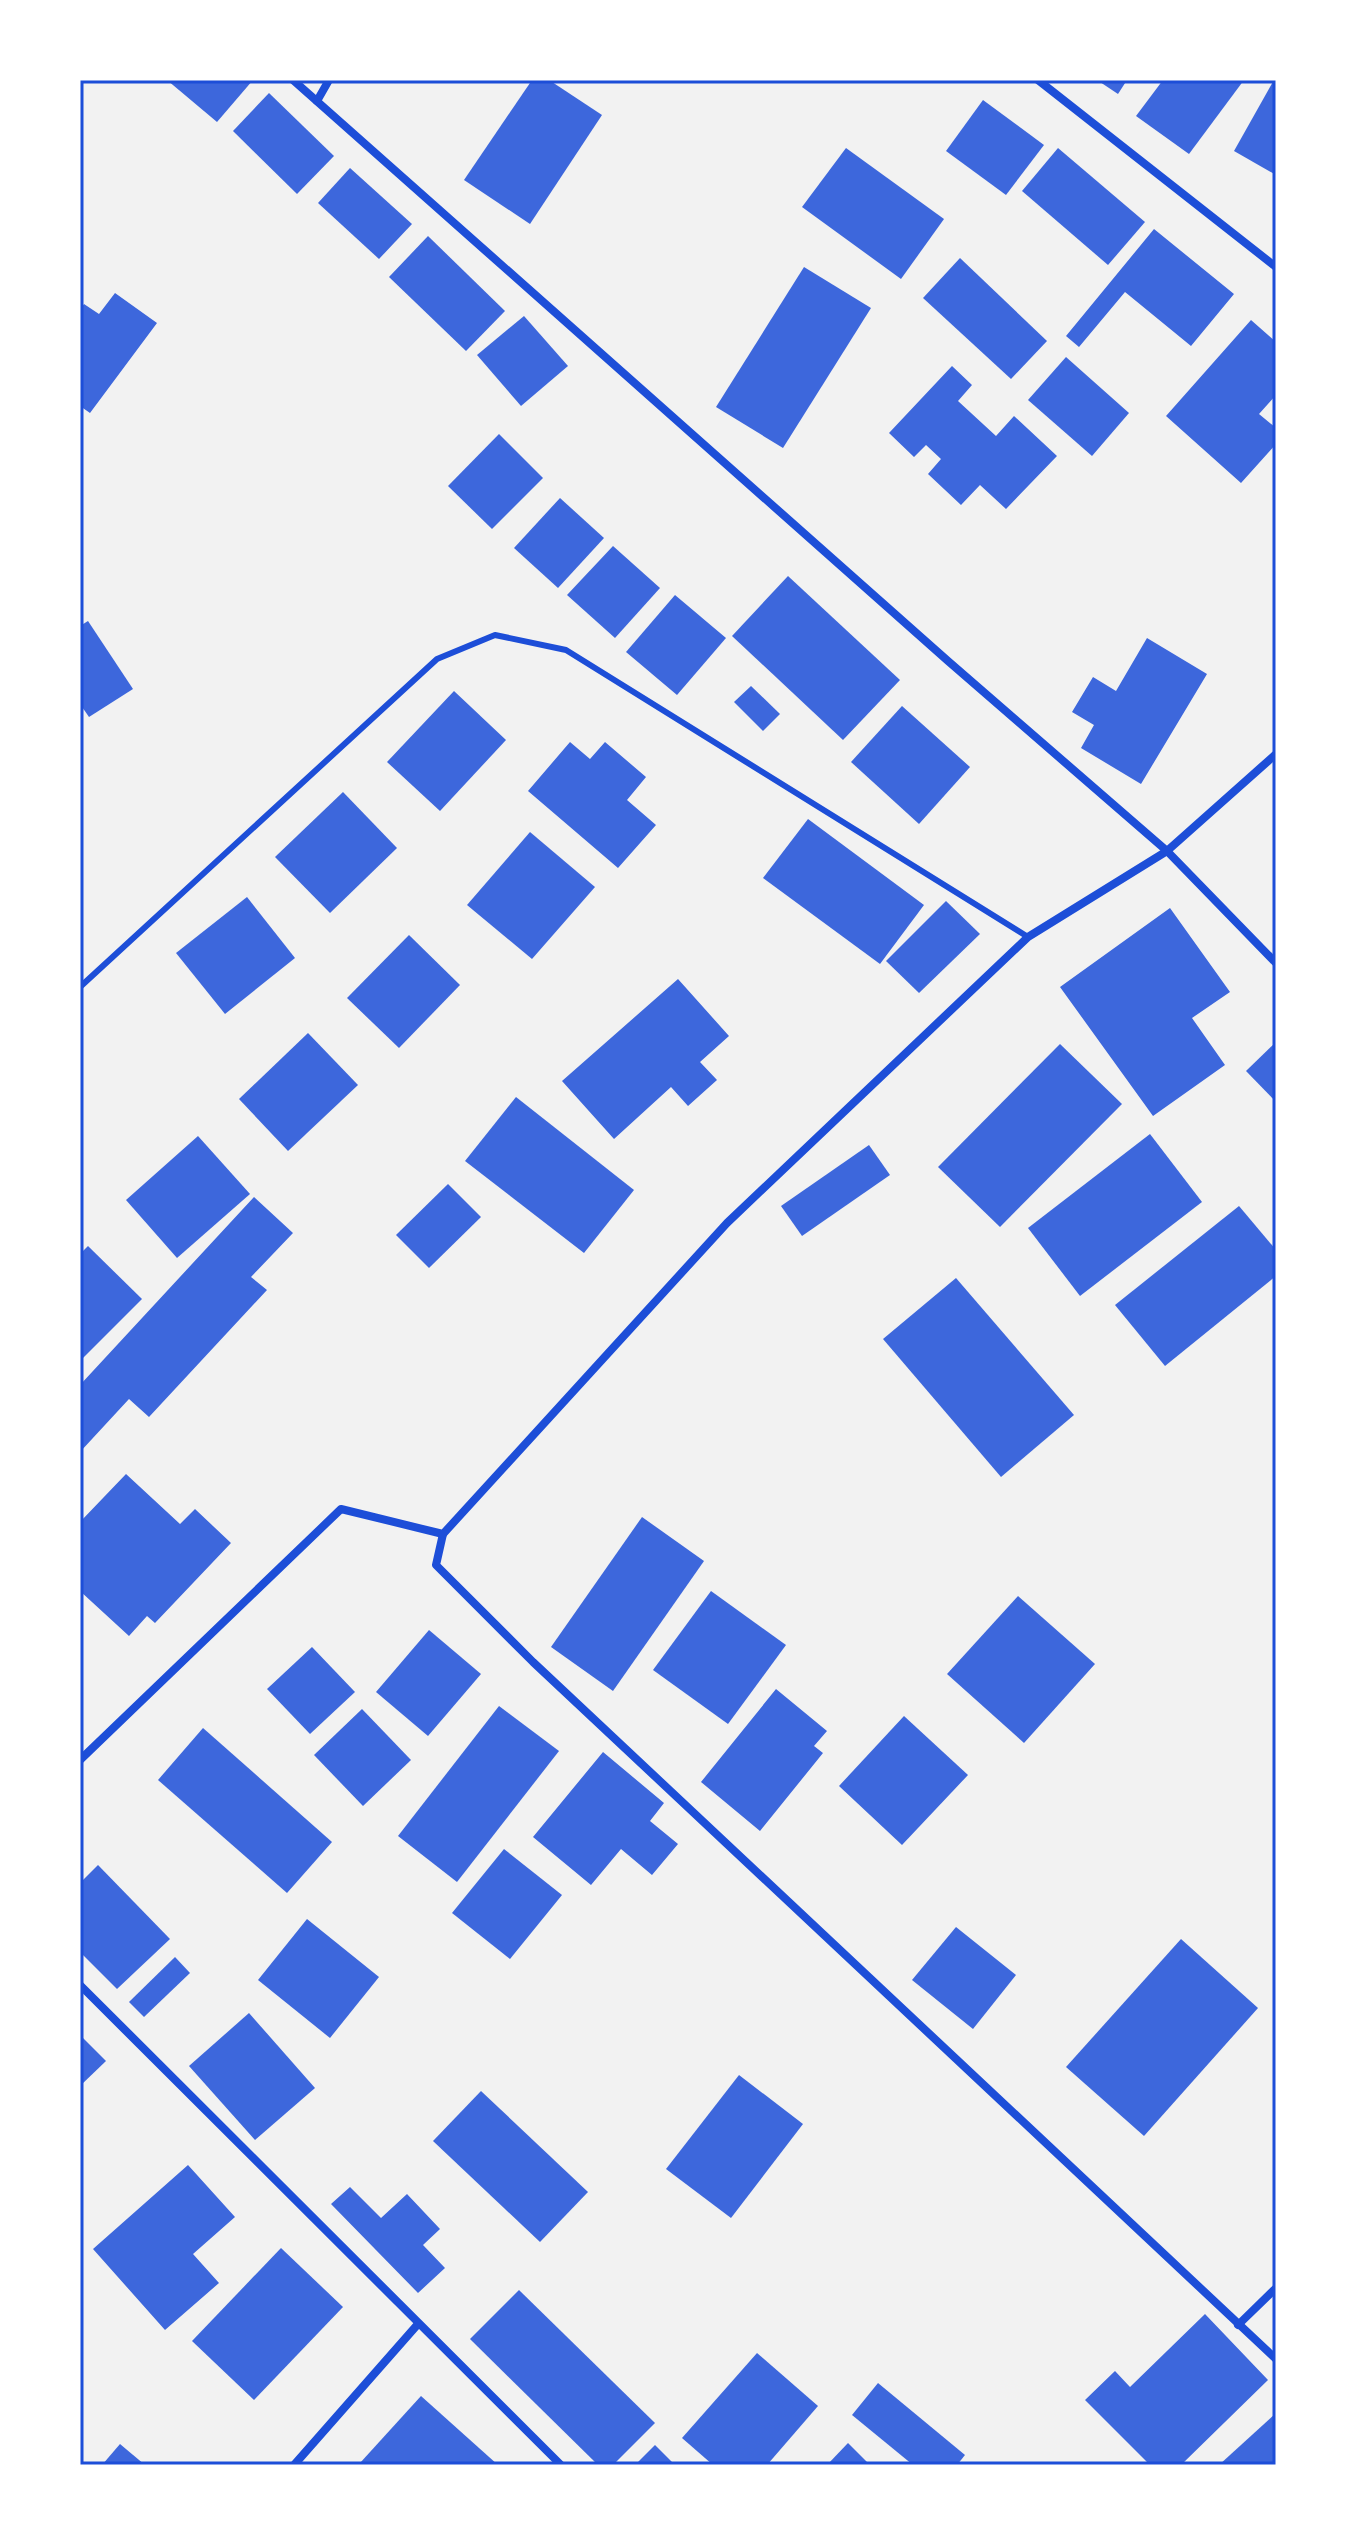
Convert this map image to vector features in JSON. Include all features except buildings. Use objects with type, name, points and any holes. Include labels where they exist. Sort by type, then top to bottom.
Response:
[{"type":"street","points":[[293,80],[1167,851],[1276,963]]},
{"type":"street","points":[[317,101],[329,80]]},
{"type":"street","points":[[1038,80],[1276,267]]},
{"type":"street","points":[[1276,754],[1167,851],[1028,937],[727,1223],[443,1534],[436,1565],[533,1662],[1276,2359]]},
{"type":"street","points":[[80,1760],[341,1509],[443,1534]]},
{"type":"street","points":[[80,1985],[561,2465]]},
{"type":"street","points":[[1238,2325],[1276,2288]]},
{"type":"street","points":[[294,2465],[418,2324]]},
{"type":"lane","points":[[80,987],[437,659],[495,635],[566,650],[1028,937]]}]
